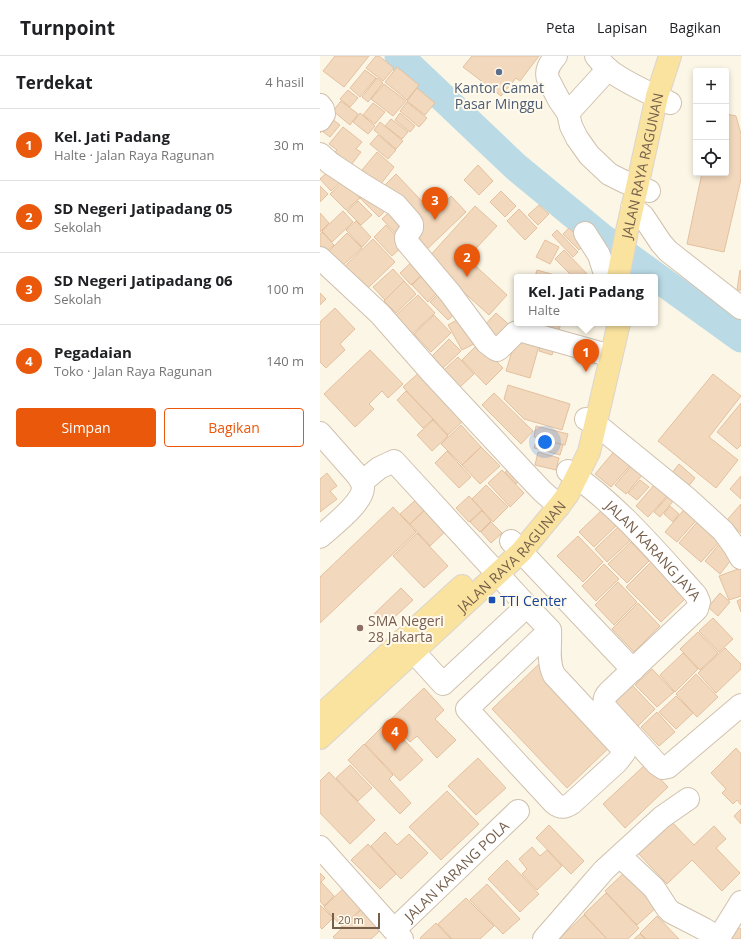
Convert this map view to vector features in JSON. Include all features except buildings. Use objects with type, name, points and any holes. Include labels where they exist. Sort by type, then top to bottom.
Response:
[{"type":"main road","name":"JALAN RAYA RAGUNAN","points":[[619,274],[635,222],[643,189],[663,100],[670,56]]},
{"type":"main road","name":"JALAN RAYA RAGUNAN","points":[[663,100],[682,56]]},
{"type":"main road","name":"JALAN RAYA RAGUNAN","points":[[630,274],[635,222]]},
{"type":"main road","name":"JALAN RAYA RAGUNAN","points":[[320,738],[408,646],[516,546],[554,502],[568,494],[573,474],[589,452],[591,422],[605,355],[607,326]]},
{"type":"main road","name":"JALAN RAYA RAGUNAN","points":[[605,355],[618,326]]},
{"type":"main road","name":"JALAN RAYA RAGUNAN","points":[[320,716],[408,646]]},
{"type":"street","points":[[556,56],[548,69],[548,79],[568,113],[577,138],[588,155],[609,174],[643,189]]},
{"type":"street","points":[[568,113],[602,63],[645,91],[663,100]]},
{"type":"street","points":[[320,105],[324,114],[320,120]]},
{"type":"street","points":[[320,154],[330,163],[396,205],[412,224],[412,228],[406,237],[407,242],[450,293],[487,343],[495,349],[497,350],[500,348],[515,333],[522,331],[605,355]]},
{"type":"street","points":[[635,222],[662,243],[668,251],[741,308]]},
{"type":"street","points":[[586,233],[599,255],[605,274]]},
{"type":"street","points":[[320,258],[380,314],[431,372],[554,502]]},
{"type":"street","points":[[591,422],[688,499],[723,532],[741,558]]},
{"type":"street","points":[[320,433],[358,476],[362,482],[363,488],[362,493],[353,508],[320,537]]},
{"type":"street","points":[[362,482],[379,468],[394,461],[492,569],[550,630],[550,660],[552,672],[624,752],[617,762],[572,803],[565,807],[560,807],[554,803],[408,646]]},
{"type":"street","name":"JALAN KARANG JAYA","points":[[573,474],[598,493],[633,526],[699,600],[699,604],[695,611],[609,692],[604,699],[605,706],[658,764],[663,768],[668,768],[741,705]]},
{"type":"street","points":[[516,546],[633,670]]},
{"type":"street","points":[[443,684],[527,606]]},
{"type":"street","points":[[467,709],[550,630]]},
{"type":"street","points":[[544,939],[591,885],[620,856],[662,817],[688,799]]},
{"type":"street","name":"JALAN KARANG POLA","points":[[398,935],[518,811]]},
{"type":"street","points":[[320,847],[398,935]]},
{"type":"street","points":[[620,856],[654,888],[664,905],[672,912],[718,938],[741,902]]},
{"type":"waterway","points":[[399,56],[516,167],[601,237],[652,274]]},
{"type":"waterway","points":[[658,278],[741,338]]},
{"type":"place","name":"Kantor Camat Pasar Minggu","points":[[499,72]]},
{"type":"place","name":"SD Negeri Jatipadang 06","points":[[435,220]]},
{"type":"place","name":"SD Negeri Jatipadang 05","points":[[467,277]]},
{"type":"place","name":"Kel. Jati Padang","points":[[586,372]]},
{"type":"place","name":"TTI Center","points":[[492,600]]},
{"type":"place","name":"SMA Negeri 28 Jakarta","points":[[360,628]]},
{"type":"place","name":"Pegadaian","points":[[395,751]]}]
